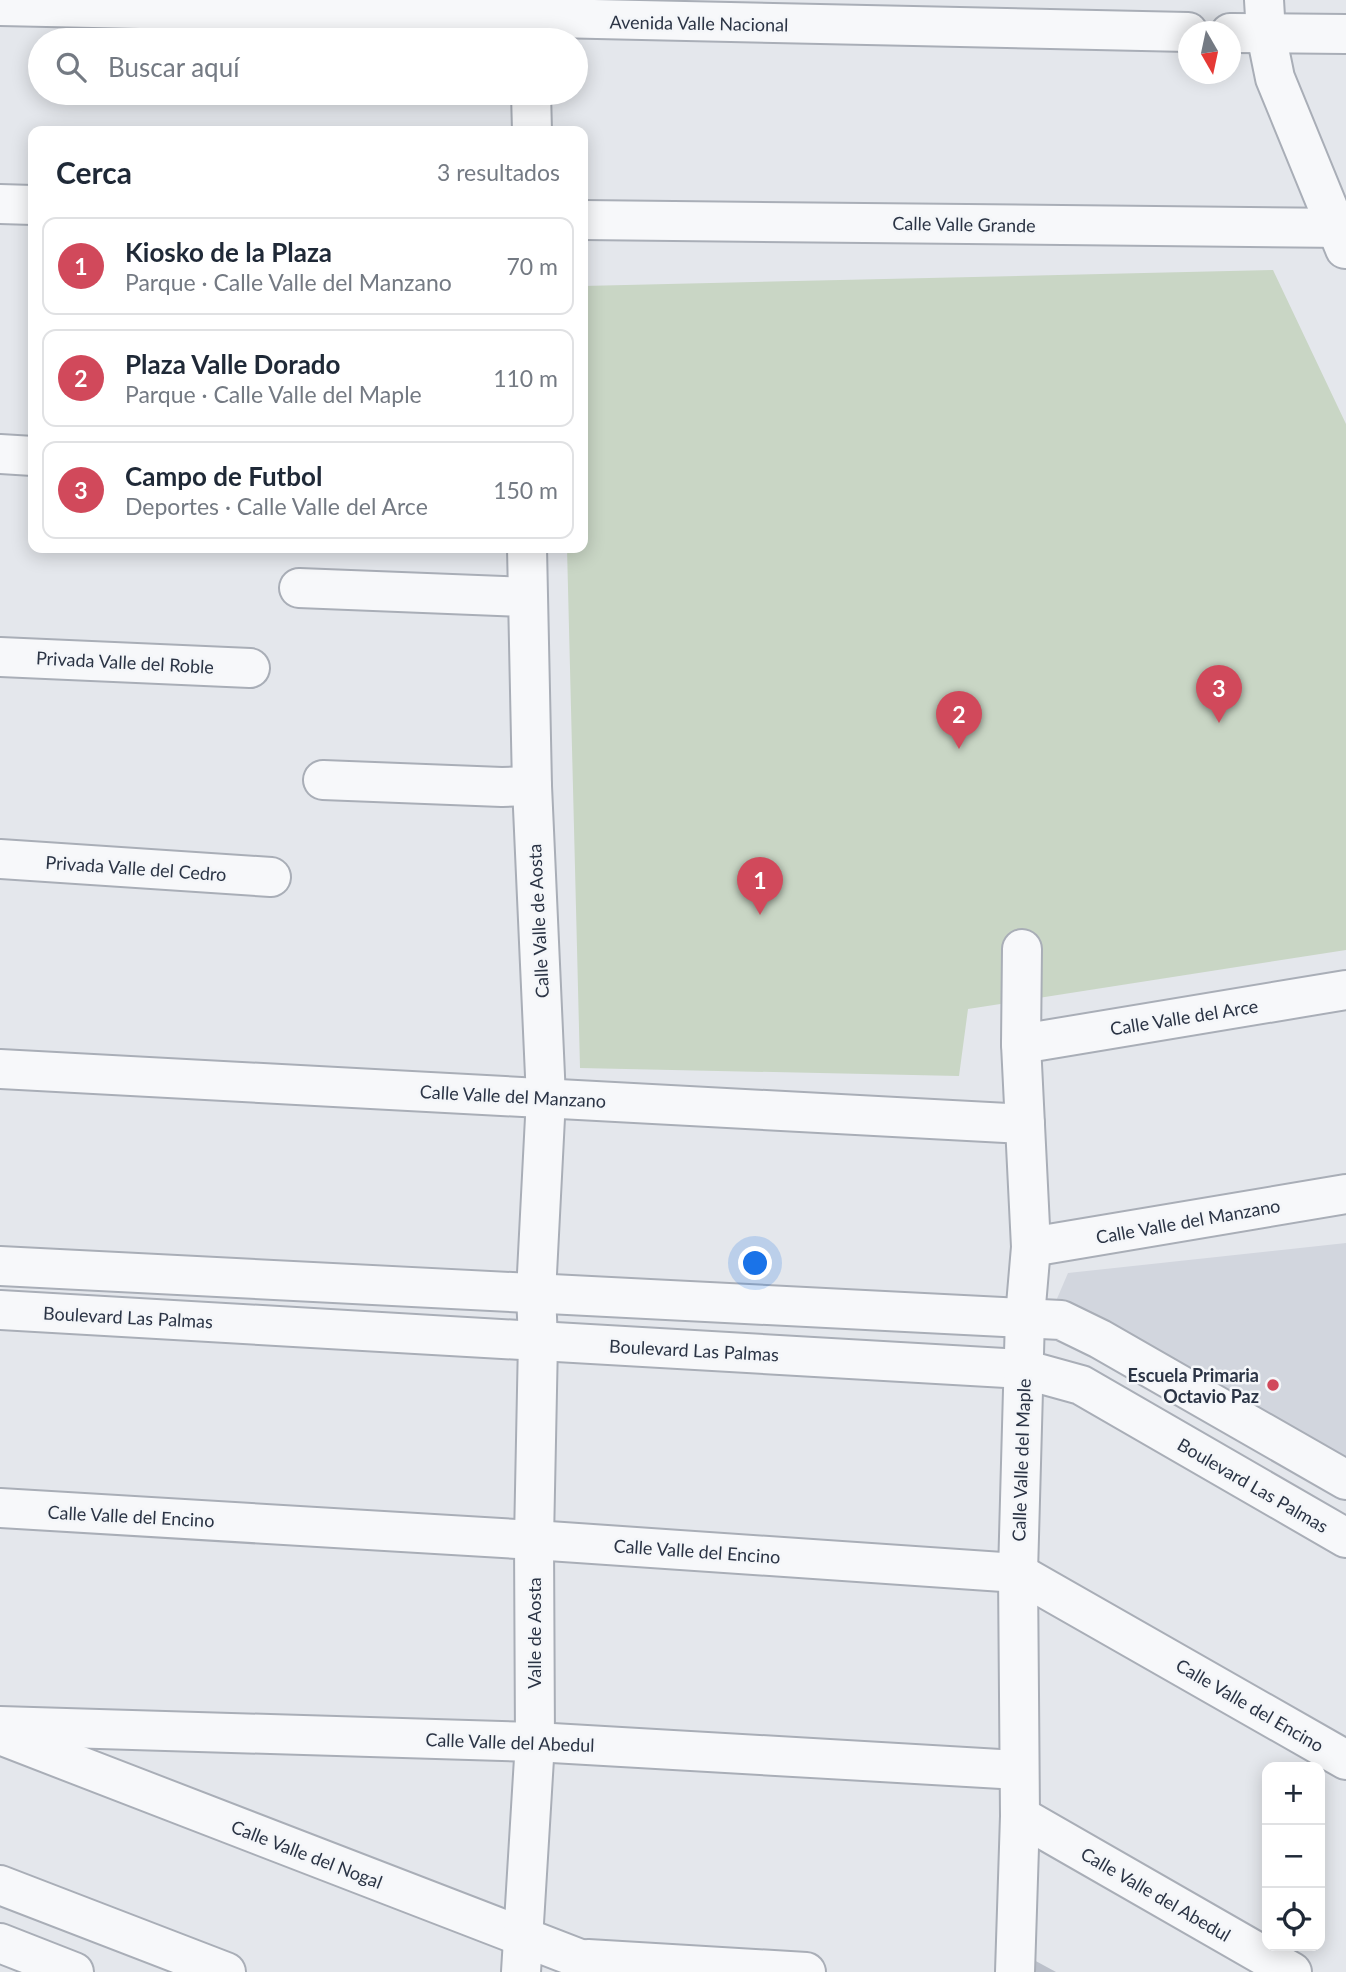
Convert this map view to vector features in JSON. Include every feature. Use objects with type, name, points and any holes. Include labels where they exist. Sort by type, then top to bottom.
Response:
[{"type":"street","name":"Avenida Valle Nacional","points":[[0,6],[531,20],[1178,32]]},
{"type":"street","points":[[1343,236],[1253,22],[1346,34]]},
{"type":"street","points":[[531,105],[532,126]]},
{"type":"street","points":[[0,204],[28,205]]},
{"type":"street","name":"Calle Valle Grande","points":[[588,220],[1343,236]]},
{"type":"street","points":[[0,454],[28,456]]},
{"type":"street","name":"Calle Valle de Aosta","points":[[527,553],[532,786],[546,1098],[536,1293]]},
{"type":"street","points":[[299,588],[527,597]]},
{"type":"street","name":"Privada Valle del Roble","points":[[0,657],[250,668]]},
{"type":"street","points":[[323,780],[532,786]]},
{"type":"street","name":"Privada Valle del Cedro","points":[[0,859],[271,877]]},
{"type":"street","name":"Calle Valle del Maple","points":[[1015,1972],[1020,1816],[1018,1573],[1025,1317],[1031,1247],[1021,1044],[1022,948]]},
{"type":"street","name":"Calle Valle del Arce","points":[[1021,1044],[1346,990]]},
{"type":"street","name":"Calle Valle del Manzano","points":[[0,1069],[1025,1124]]},
{"type":"street","name":"Calle Valle del Manzano","points":[[1031,1247],[1346,1194]]},
{"type":"street","points":[[0,1266],[1061,1320],[1100,1339],[1346,1480]]},
{"type":"street","name":"Valle de Aosta","points":[[522,1955],[535,1742],[534,1540],[538,1341],[536,1293]]},
{"type":"street","name":"Boulevard Las Palmas","points":[[0,1310],[1023,1369],[1081,1385],[1346,1538]]},
{"type":"street","name":"Calle Valle del Encino","points":[[0,1508],[1018,1573],[1346,1759]]},
{"type":"street","name":"Calle Valle del Abedul","points":[[0,1726],[535,1742],[1019,1770]]},
{"type":"street","name":"Calle Valle del Nogal","points":[[0,1735],[522,1955],[599,1965],[806,1972]]},
{"type":"street","name":"Calle Valle del Abedul","points":[[1020,1816],[1292,1972]]},
{"type":"street","points":[[0,1885],[226,1972]]},
{"type":"street","points":[[0,1943],[74,1972]]},
{"type":"shaded area","name":"Escuela Primaria Octavio Paz","points":[[1346,1243],[1346,1463],[1053,1308],[1068,1273]]},
{"type":"green space","points":[[1273,270],[1346,424],[1346,950],[968,1009],[959,1076],[580,1068],[567,553],[588,553],[588,286]]},
{"type":"building","points":[[1032,1959],[1056,1972],[1032,1972]]},
{"type":"place","name":"Campo de Futbol","points":[[1219,723]]},
{"type":"place","name":"Plaza Valle Dorado","points":[[959,749]]},
{"type":"place","name":"Kiosko de la Plaza","points":[[760,915]]},
{"type":"place","name":"Escuela Primaria Octavio Paz","points":[[1273,1385]]}]
